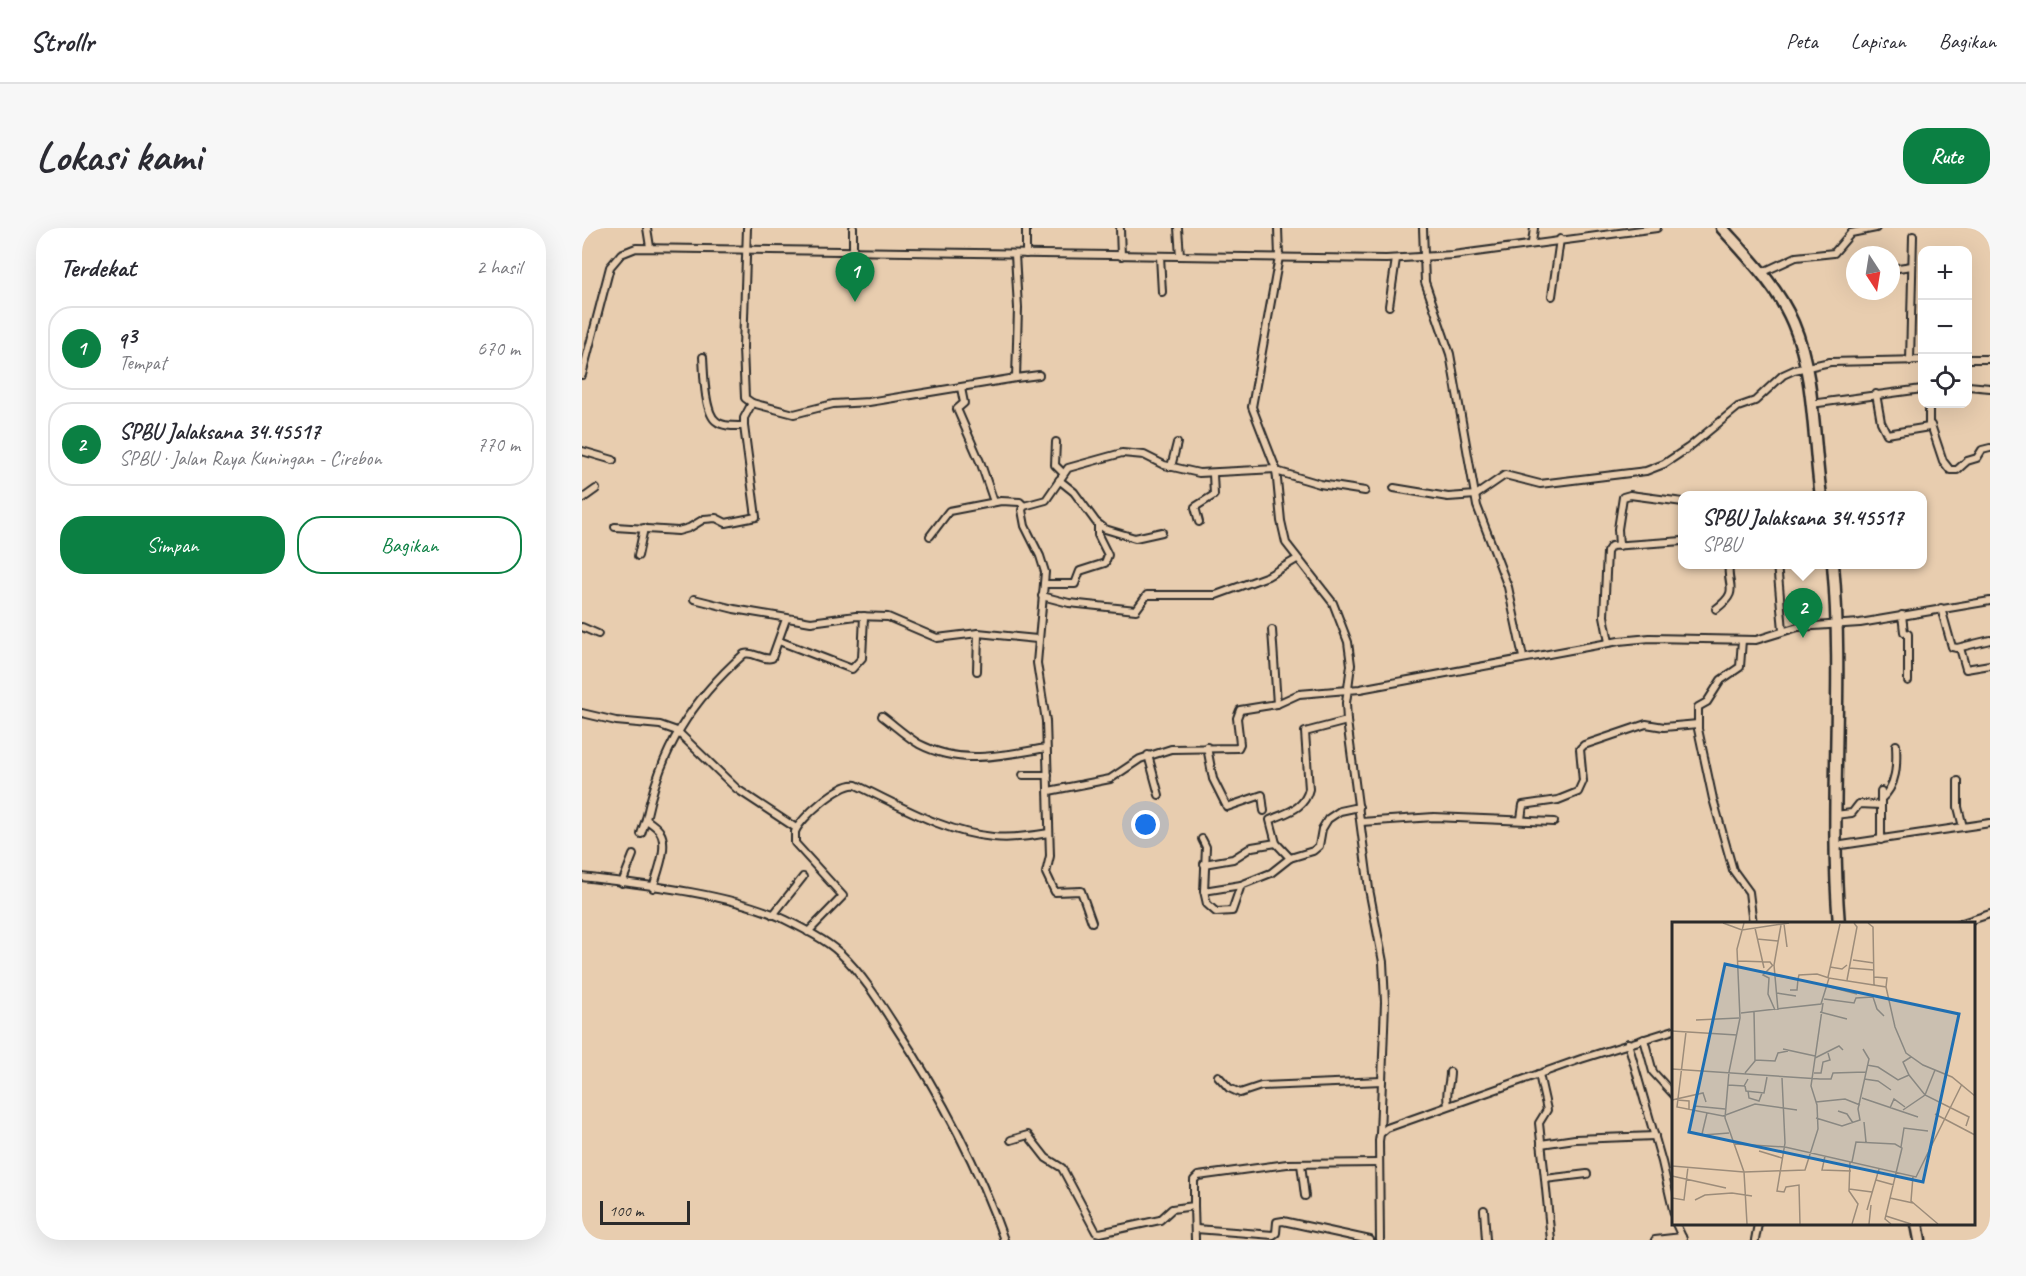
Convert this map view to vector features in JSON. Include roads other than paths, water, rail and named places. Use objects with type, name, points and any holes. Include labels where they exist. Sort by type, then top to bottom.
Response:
[{"type":"highway","points":[[1724,231],[1761,273],[1794,324],[1805,366],[1821,491]]},
{"type":"highway","points":[[1833,569],[1838,625],[1835,846],[1839,922]]},
{"type":"highway","points":[[1917,1225],[1920,1240]]},
{"type":"street","points":[[647,228],[650,247]]},
{"type":"street","points":[[747,228],[743,348],[745,395],[752,403],[794,414],[833,404],[869,402],[1039,375]]},
{"type":"street","points":[[853,228],[853,251]]},
{"type":"street","points":[[1026,228],[1026,254]]},
{"type":"street","points":[[1178,228],[1180,256]]},
{"type":"street","points":[[1278,228],[1279,257],[1252,406],[1276,470],[1283,532],[1291,553],[1318,581],[1333,603],[1343,625],[1351,665],[1347,691],[1347,721],[1369,889],[1383,962],[1382,1081],[1378,1163],[1380,1240]]},
{"type":"street","points":[[1423,228],[1423,258],[1429,297],[1450,354],[1477,506],[1508,588],[1523,657]]},
{"type":"street","points":[[1532,243],[1533,228]]},
{"type":"street","points":[[1591,228],[1591,236]]},
{"type":"street","points":[[582,375],[610,267],[627,251],[650,247],[1396,259],[1423,258],[1657,228]]},
{"type":"street","points":[[1761,273],[1796,257],[1834,253],[1851,233],[1876,228]]},
{"type":"street","points":[[1120,229],[1121,256]]},
{"type":"street","points":[[1910,360],[1913,236]]},
{"type":"street","points":[[1552,296],[1560,239]]},
{"type":"street","points":[[1016,254],[1018,308],[1016,378]]},
{"type":"street","points":[[1160,256],[1162,292]]},
{"type":"street","points":[[1389,306],[1396,259]]},
{"type":"street","points":[[1900,268],[1912,266]]},
{"type":"street","points":[[703,357],[707,402],[712,417],[723,424],[744,426]]},
{"type":"street","points":[[1972,359],[1990,359]]},
{"type":"street","points":[[1394,488],[1448,497],[1476,495],[1505,475],[1540,484],[1580,481],[1656,468],[1688,448],[1738,407],[1761,396],[1783,375],[1805,366],[1830,362],[1918,360]]},
{"type":"street","points":[[1972,386],[1990,388]]},
{"type":"street","points":[[961,388],[964,403],[957,409],[981,464],[994,502]]},
{"type":"street","points":[[1810,404],[1918,389]]},
{"type":"street","points":[[1876,394],[1881,422],[1886,433],[1931,425]]},
{"type":"street","points":[[615,527],[678,531],[689,528],[704,519],[716,518],[726,523],[756,517],[744,426],[744,418],[752,403]]},
{"type":"street","points":[[1929,408],[1931,425],[1943,461],[1950,470],[1957,470],[1967,461],[1977,458],[1982,450],[1990,448]]},
{"type":"street","points":[[1056,442],[1055,465],[1062,473]]},
{"type":"street","points":[[1171,466],[1177,443]]},
{"type":"street","points":[[582,451],[614,460]]},
{"type":"street","points":[[1024,506],[1046,500],[1062,473],[1073,465],[1105,460],[1122,453],[1144,455],[1190,472],[1213,474],[1276,470],[1320,484],[1365,491]]},
{"type":"street","points":[[1199,522],[1195,507],[1214,495],[1213,474]]},
{"type":"street","points":[[1044,584],[1075,584],[1080,571],[1105,563],[1108,555],[1098,535],[1098,524],[1083,502],[1059,480]]},
{"type":"street","points":[[582,499],[596,489]]},
{"type":"street","points":[[1619,546],[1618,530],[1623,497],[1630,495],[1678,501]]},
{"type":"street","points":[[930,536],[946,513],[994,502],[1020,502],[1024,506]]},
{"type":"street","points":[[1024,506],[1022,516],[1043,563],[1044,584],[1037,639],[1037,677],[1046,721],[1050,856],[1046,873],[1053,890],[1057,893],[1081,891],[1092,922]]},
{"type":"street","points":[[1098,524],[1135,538],[1162,532]]},
{"type":"street","points":[[638,556],[644,528]]},
{"type":"street","points":[[1609,642],[1604,616],[1607,552],[1611,546],[1678,541]]},
{"type":"street","points":[[1042,596],[1070,603],[1136,610],[1147,596],[1216,595],[1268,576],[1297,559]]},
{"type":"street","points":[[1716,609],[1725,601],[1732,589],[1730,569]]},
{"type":"street","points":[[1777,569],[1783,630]]},
{"type":"street","points":[[694,599],[786,619],[811,622],[864,616],[888,617],[937,638],[978,633],[1037,639]]},
{"type":"street","points":[[1048,791],[1110,779],[1148,755],[1178,748],[1238,748],[1240,744],[1237,718],[1240,710],[1277,704],[1299,694],[1347,691],[1609,642],[1650,638],[1761,639],[1783,630],[1838,625],[1990,601]]},
{"type":"street","points":[[1941,608],[1950,644],[1960,648],[1990,640]]},
{"type":"street","points":[[1902,615],[1904,633],[1908,634],[1908,681]]},
{"type":"street","points":[[779,641],[852,669],[862,658],[864,616]]},
{"type":"street","points":[[641,834],[661,767],[677,731],[697,702],[742,656],[749,653],[770,659],[786,619]]},
{"type":"street","points":[[582,627],[598,634]]},
{"type":"street","points":[[1272,630],[1277,704]]},
{"type":"street","points":[[976,671],[978,633]]},
{"type":"street","points":[[1742,640],[1740,667],[1721,681],[1707,702],[1698,706],[1698,724],[1713,799],[1733,870],[1749,892],[1753,922]]},
{"type":"street","points":[[1960,648],[1966,669],[1990,665]]},
{"type":"street","points":[[582,713],[616,721],[660,725],[677,731],[737,789],[796,828]]},
{"type":"street","points":[[882,716],[920,744],[965,758],[994,757],[1046,748]]},
{"type":"street","points":[[1290,858],[1276,843],[1270,820],[1302,806],[1307,798],[1305,732],[1347,721]]},
{"type":"street","points":[[1521,819],[1523,805],[1558,800],[1578,792],[1583,781],[1580,749],[1584,745],[1646,724],[1664,727],[1698,724]]},
{"type":"street","points":[[1881,802],[1898,770],[1896,745]]},
{"type":"street","points":[[1207,747],[1213,779],[1227,807],[1262,795],[1264,811]]},
{"type":"street","points":[[1148,755],[1159,795]]},
{"type":"street","points":[[1023,775],[1048,775]]},
{"type":"street","points":[[1958,781],[1958,807],[1963,826]]},
{"type":"street","points":[[808,932],[843,896],[795,843],[796,828],[822,802],[846,785],[853,784],[932,821],[981,836],[1022,837],[1049,833]]},
{"type":"street","points":[[1881,791],[1881,840]]},
{"type":"street","points":[[1835,815],[1852,813],[1859,804],[1881,802]]},
{"type":"street","points":[[1204,891],[1241,885],[1271,873],[1290,858],[1313,851],[1318,846],[1322,829],[1328,819],[1340,811],[1359,807]]},
{"type":"street","points":[[1361,822],[1434,817],[1554,822]]},
{"type":"street","points":[[646,819],[660,831],[662,838],[661,857],[653,888]]},
{"type":"street","points":[[1835,846],[1963,826],[1990,824]]},
{"type":"street","points":[[1202,839],[1206,847],[1204,891],[1207,904],[1216,912],[1224,914],[1235,907],[1241,885]]},
{"type":"street","points":[[1204,864],[1236,858],[1252,848],[1276,843]]},
{"type":"street","points":[[622,883],[633,855]]},
{"type":"street","points":[[582,877],[729,901],[773,915],[808,932],[838,951],[854,968],[930,1079],[984,1187],[1004,1240]]},
{"type":"street","points":[[773,915],[803,877]]},
{"type":"street","points":[[1966,922],[1990,915]]},
{"type":"street","points":[[1380,1134],[1394,1124],[1628,1043],[1672,1031]]},
{"type":"street","points":[[1644,1039],[1653,1072],[1672,1093]]},
{"type":"street","points":[[1628,1043],[1672,1205]]},
{"type":"street","points":[[1448,1105],[1445,1090],[1450,1081],[1449,1072]]},
{"type":"street","points":[[1539,1074],[1547,1110],[1540,1119],[1551,1240]]},
{"type":"street","points":[[1218,1076],[1229,1088],[1240,1093],[1262,1086],[1382,1081]]},
{"type":"street","points":[[1011,1140],[1028,1135],[1046,1158],[1062,1168],[1096,1232],[1103,1233],[1160,1220],[1172,1209],[1194,1206]]},
{"type":"street","points":[[1541,1144],[1575,1139],[1655,1136]]},
{"type":"street","points":[[1196,1240],[1194,1180],[1198,1176],[1301,1164],[1378,1163]]},
{"type":"street","points":[[1301,1164],[1305,1196]]},
{"type":"street","points":[[1664,1170],[1672,1172]]},
{"type":"street","points":[[1545,1179],[1587,1174]]},
{"type":"street","points":[[1484,1210],[1486,1240]]},
{"type":"street","points":[[1196,1229],[1273,1235],[1276,1233],[1277,1222],[1283,1221],[1333,1236],[1370,1240]]},
{"type":"street","points":[[1755,1240],[1758,1225]]},
{"type":"street","points":[[1103,1233],[1106,1240]]},
{"type":"street","points":[[1654,1240],[1682,1238]]},
{"type":"place","name":"q3","points":[[855,302]]},
{"type":"place","name":"SPBU Jalaksana 34.45517","points":[[1803,638]]}]
